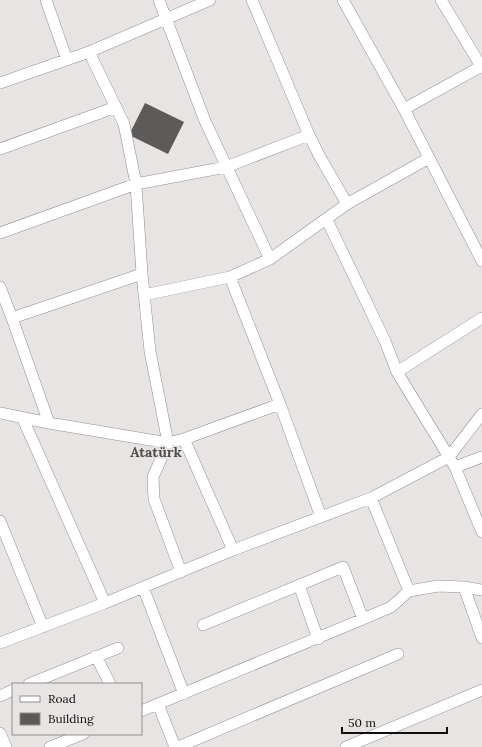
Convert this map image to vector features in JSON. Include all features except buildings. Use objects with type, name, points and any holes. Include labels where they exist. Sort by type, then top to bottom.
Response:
[{"type":"street","points":[[46,0],[67,60]]},
{"type":"street","points":[[159,0],[205,121],[270,260]]},
{"type":"street","points":[[0,82],[89,52],[210,0]]},
{"type":"street","points":[[252,0],[309,135],[347,204]]},
{"type":"street","points":[[343,0],[404,109],[482,261]]},
{"type":"street","points":[[404,109],[482,66],[441,0]]},
{"type":"street","points":[[89,52],[124,124],[136,184],[142,274],[150,351],[168,443],[153,477],[154,499],[181,572]]},
{"type":"street","points":[[0,149],[116,107]]},
{"type":"street","points":[[0,233],[136,184],[226,167],[309,135]]},
{"type":"street","points":[[144,295],[230,277],[270,260],[347,204],[429,158]]},
{"type":"street","points":[[327,220],[385,341],[397,372],[455,467],[482,532]]},
{"type":"street","points":[[12,318],[142,274]]},
{"type":"street","points":[[230,277],[280,404],[321,517]]},
{"type":"street","points":[[0,286],[48,423]]},
{"type":"street","points":[[397,372],[482,318]]},
{"type":"street","points":[[0,413],[22,419],[168,443],[184,439],[280,404]]},
{"type":"street","points":[[0,643],[105,603],[233,550],[371,498],[449,457],[482,414]]},
{"type":"street","points":[[22,419],[105,603]]},
{"type":"street","points":[[184,439],[233,550]]},
{"type":"street","points":[[455,467],[482,457]]},
{"type":"street","points":[[371,498],[409,591]]},
{"type":"street","points":[[0,521],[43,627]]},
{"type":"street","points":[[203,625],[342,567],[363,620]]},
{"type":"street","points":[[299,585],[318,639]]},
{"type":"street","points":[[142,711],[363,620],[391,607],[409,591],[438,586],[464,587],[482,590]]},
{"type":"street","points":[[143,587],[184,694]]},
{"type":"street","points":[[464,587],[482,638]]},
{"type":"street","points":[[30,683],[118,648]]},
{"type":"street","points":[[158,704],[176,747],[398,654]]},
{"type":"street","points":[[96,656],[110,683]]},
{"type":"street","points":[[0,696],[12,690]]},
{"type":"street","points":[[346,747],[482,690]]},
{"type":"street","points":[[0,733],[6,747]]},
{"type":"street","points":[[50,747],[80,735]]},
{"type":"district","name":"Atatürk","points":[[156,452]]}]
